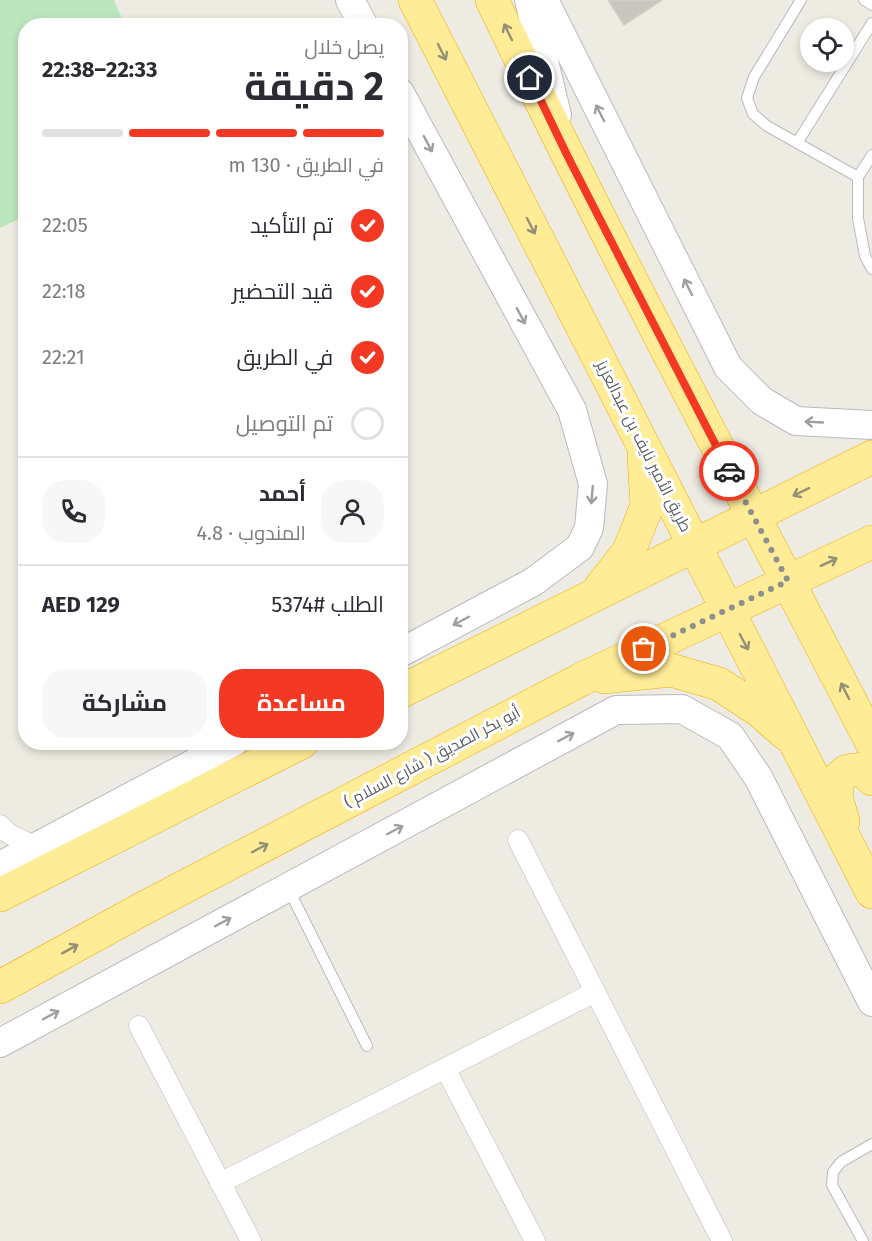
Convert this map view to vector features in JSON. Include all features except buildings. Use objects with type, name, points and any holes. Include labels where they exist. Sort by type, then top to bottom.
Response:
[{"type":"highway","name":"طريق الأمير نايف بن عبدالعزيز","points":[[415,0],[872,892]]},
{"type":"highway","points":[[492,0],[567,155],[752,517],[872,743]]},
{"type":"highway","points":[[543,620],[601,588],[629,551],[647,506],[644,446]]},
{"type":"highway","points":[[408,688],[872,457]]},
{"type":"highway","name":"( شارع السلام ) أبو بكر الصديق","points":[[0,987],[144,908],[582,679],[872,542]]},
{"type":"highway","points":[[582,679],[671,670],[719,684],[760,711],[797,744]]},
{"type":"highway","points":[[0,896],[286,750]]},
{"type":"highway","points":[[856,860],[836,797],[838,779],[847,771],[862,769],[872,780]]},
{"type":"main road","points":[[350,0],[360,18]]},
{"type":"main road","points":[[530,0],[567,155]]},
{"type":"main road","points":[[544,0],[728,367],[762,401],[796,421],[872,425]]},
{"type":"main road","points":[[408,108],[572,410],[593,484],[589,528],[580,547],[533,582],[408,649]]},
{"type":"main road","points":[[0,1043],[616,710],[682,709],[730,736],[758,777],[872,1002]]},
{"type":"main road","points":[[0,866],[219,750]]},
{"type":"street","points":[[0,825],[9,834],[36,847]]},
{"type":"street","points":[[518,840],[722,1241]]},
{"type":"street","points":[[220,1183],[595,992]]},
{"type":"street","points":[[140,1026],[251,1241]]},
{"type":"street","points":[[445,1068],[535,1241]]},
{"type":"lane","points":[[801,0],[754,77],[747,99],[753,114],[767,126],[858,177]]},
{"type":"lane","points":[[864,0],[872,5]]},
{"type":"lane","points":[[797,143],[872,23]]},
{"type":"lane","points":[[872,155],[858,177],[858,218],[865,256],[872,269]]},
{"type":"lane","points":[[288,887],[367,1046]]},
{"type":"lane","points":[[863,1241],[832,1185],[832,1172],[841,1162],[872,1144]]},
{"type":"green space","points":[[0,0],[114,0],[122,18],[18,18],[18,219],[0,228]]},
{"type":"way so far","points":[[644,649],[788,581],[729,471]]},
{"type":"route","points":[[530,78],[729,471]]}]
